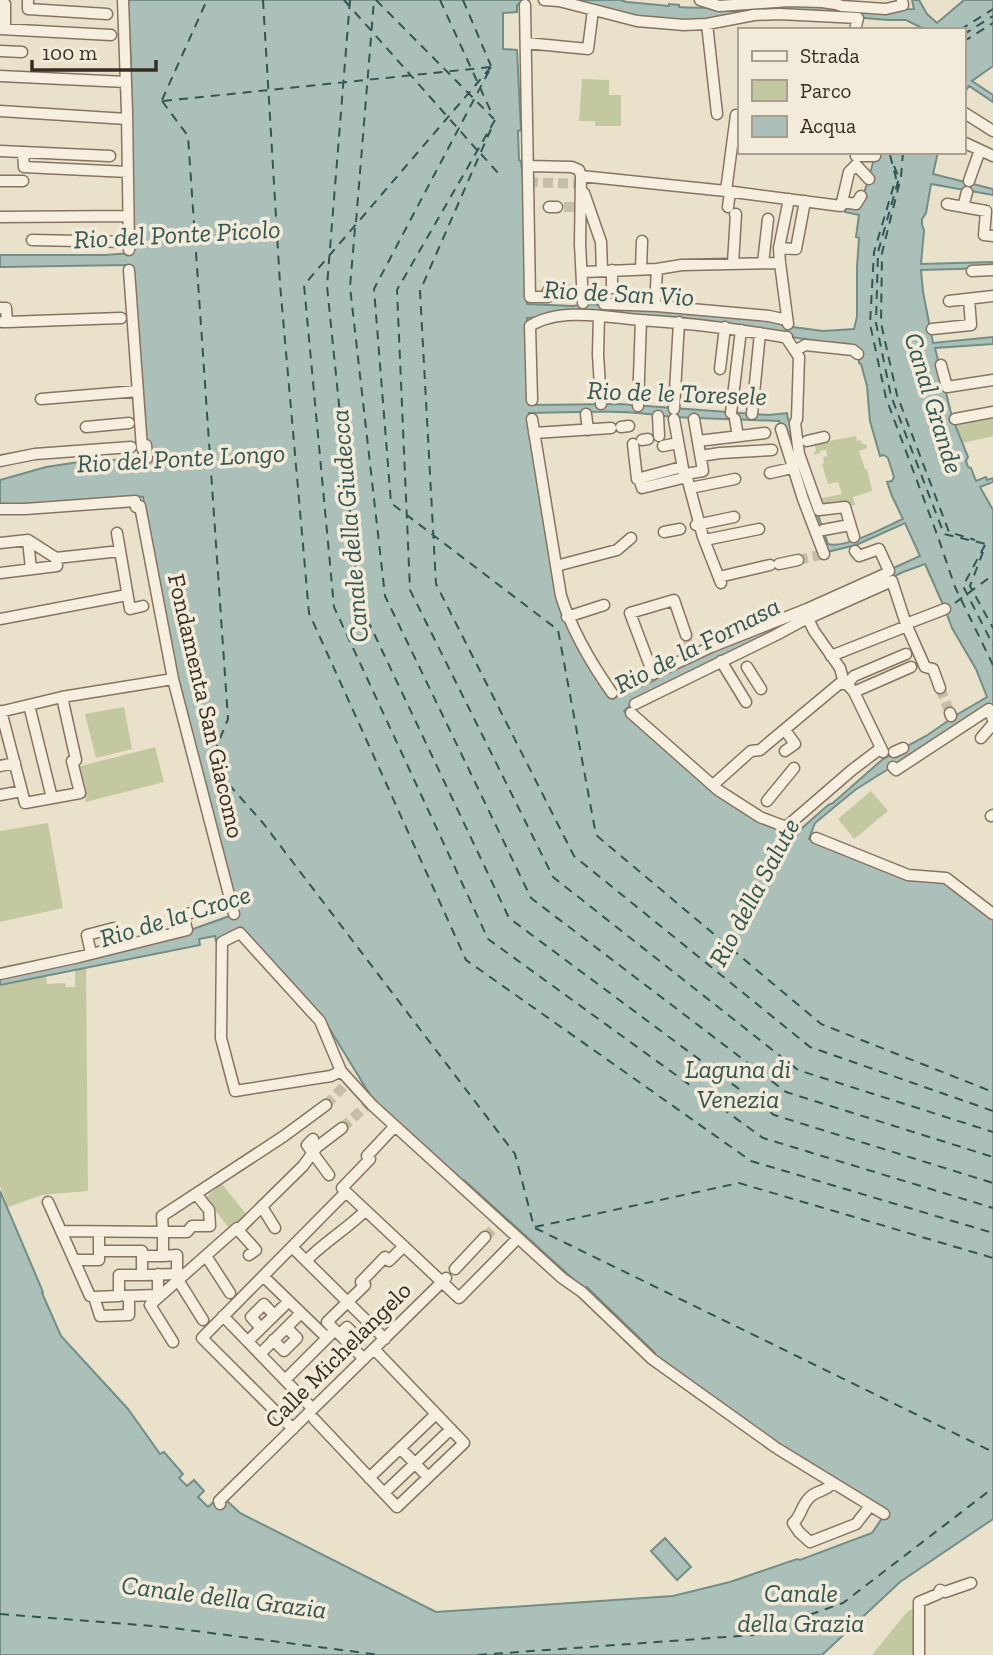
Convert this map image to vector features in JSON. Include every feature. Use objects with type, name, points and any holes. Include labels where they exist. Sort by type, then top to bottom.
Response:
[{"type":"street","points":[[29,0],[28,9],[116,14]]},
{"type":"street","points":[[0,461],[35,454],[139,449],[136,423],[138,391],[128,318],[126,82],[116,14],[123,0]]},
{"type":"street","points":[[544,0],[559,1],[637,21],[684,25],[779,14],[856,24]]},
{"type":"street","points":[[700,0],[719,6],[789,1],[822,1],[842,6],[866,3],[903,5],[902,0]]},
{"type":"street","points":[[0,4],[5,4],[3,26],[38,31],[118,35]]},
{"type":"street","points":[[527,5],[526,43],[532,166],[580,244],[583,303]]},
{"type":"street","points":[[526,43],[588,49],[593,10]]},
{"type":"street","points":[[744,18],[745,28]]},
{"type":"street","points":[[707,24],[714,114],[737,114],[728,192],[732,210],[737,214],[733,263]]},
{"type":"street","points":[[0,51],[22,52]]},
{"type":"street","points":[[0,76],[126,82]]},
{"type":"street","points":[[0,111],[126,119]]},
{"type":"street","points":[[965,113],[993,131]]},
{"type":"street","points":[[965,143],[993,156]]},
{"type":"street","points":[[963,207],[980,150]]},
{"type":"street","points":[[0,151],[110,156]]},
{"type":"street","points":[[24,152],[24,167],[128,172]]},
{"type":"street","points":[[580,177],[699,184],[728,192],[841,206],[849,172],[855,162],[875,156]]},
{"type":"street","points":[[855,162],[869,179]]},
{"type":"street","points":[[532,166],[572,167],[580,177],[601,242],[612,288],[622,285],[622,305]]},
{"type":"street","points":[[570,291],[548,291],[548,297],[530,296],[557,207],[580,177]]},
{"type":"street","points":[[0,181],[23,181]]},
{"type":"street","points":[[842,202],[856,204],[861,196]]},
{"type":"street","points":[[604,304],[769,316],[788,322],[779,248],[789,199]]},
{"type":"street","points":[[779,248],[796,248],[805,201]]},
{"type":"street","points":[[947,204],[986,211],[984,235],[993,236]]},
{"type":"street","points":[[0,217],[128,216]]},
{"type":"street","points":[[763,263],[768,219]]},
{"type":"street","points":[[32,240],[129,256]]},
{"type":"street","points":[[641,269],[642,241]]},
{"type":"street","points":[[583,272],[657,269],[681,265],[780,263]]},
{"type":"street","points":[[656,306],[657,269]]},
{"type":"street","points":[[972,271],[993,270]]},
{"type":"street","points":[[949,301],[969,302],[993,298]]},
{"type":"street","points":[[932,329],[971,325],[969,302]]},
{"type":"street","points":[[0,309],[6,308],[4,322],[128,318]]},
{"type":"street","points":[[532,400],[530,326],[540,319],[578,315],[725,327],[787,338],[800,360]]},
{"type":"street","points":[[599,316],[601,404]]},
{"type":"street","points":[[638,406],[642,320]]},
{"type":"street","points":[[679,322],[674,414],[678,443],[698,525],[720,580],[798,560]]},
{"type":"street","points":[[720,369],[725,327]]},
{"type":"street","points":[[738,436],[733,416],[741,330]]},
{"type":"street","points":[[752,414],[760,333]]},
{"type":"street","points":[[854,537],[845,507],[819,510],[799,454],[801,441],[794,423],[797,419],[800,360],[805,345],[830,346],[853,350],[858,354]]},
{"type":"street","points":[[942,365],[947,387],[993,380]]},
{"type":"street","points":[[41,399],[138,391]]},
{"type":"street","points":[[955,419],[993,412]]},
{"type":"street","points":[[586,414],[588,430]]},
{"type":"street","points":[[658,416],[661,441],[678,443]]},
{"type":"street","points":[[532,419],[561,596],[568,617],[612,693]]},
{"type":"street","points":[[686,477],[703,471],[694,419]]},
{"type":"street","points":[[86,427],[136,423]]},
{"type":"street","points":[[534,433],[620,427]]},
{"type":"street","points":[[781,429],[792,468],[826,553]]},
{"type":"street","points":[[698,441],[765,433]]},
{"type":"street","points":[[801,441],[824,437]]},
{"type":"street","points":[[641,441],[637,479],[736,479]]},
{"type":"street","points":[[701,456],[772,450]]},
{"type":"street","points":[[770,472],[792,468]]},
{"type":"street","name":"Fondamenta San Giacomo","points":[[0,509],[37,509],[138,501],[173,679],[236,920]]},
{"type":"street","points":[[698,525],[734,517]]},
{"type":"street","points":[[823,530],[850,525]]},
{"type":"street","points":[[705,540],[759,528]]},
{"type":"street","points":[[664,532],[680,529]]},
{"type":"street","points":[[117,533],[130,609],[143,606]]},
{"type":"street","points":[[556,566],[617,550],[631,538]]},
{"type":"street","points":[[0,543],[28,540],[56,558],[120,551]]},
{"type":"street","points":[[28,540],[31,569]]},
{"type":"street","points":[[855,551],[859,556],[879,549],[907,625],[912,651],[911,667],[915,675],[933,669]]},
{"type":"street","points":[[0,573],[57,566],[56,558]]},
{"type":"street","points":[[808,619],[889,752],[847,774],[790,829],[718,790],[633,708],[889,575]]},
{"type":"street","points":[[685,635],[674,600],[630,613],[653,674],[711,647],[889,575]]},
{"type":"street","points":[[0,619],[127,595]]},
{"type":"street","points":[[568,617],[604,605]]},
{"type":"street","points":[[831,656],[945,609]]},
{"type":"street","points":[[912,651],[925,667],[933,669]]},
{"type":"street","points":[[713,785],[751,751],[760,750],[847,684],[912,651]]},
{"type":"street","points":[[721,661],[746,702]]},
{"type":"street","points":[[747,667],[761,689]]},
{"type":"street","points":[[847,684],[911,667]]},
{"type":"street","points":[[933,669],[940,688]]},
{"type":"street","points":[[62,697],[76,760],[72,761],[80,793],[25,803],[15,763],[4,739],[1,711],[20,704],[62,697],[173,679]]},
{"type":"street","points":[[20,704],[52,799]]},
{"type":"street","points":[[893,767],[896,770],[989,709],[993,722],[981,738]]},
{"type":"street","points":[[785,730],[795,744],[785,751]]},
{"type":"street","points":[[0,766],[15,763]]},
{"type":"street","points":[[841,763],[847,774]]},
{"type":"street","points":[[767,801],[794,768]]},
{"type":"street","points":[[0,795],[22,791]]},
{"type":"street","points":[[816,838],[908,876],[946,878],[993,914]]},
{"type":"street","points":[[0,975],[187,929],[183,915],[236,920],[320,1020],[347,1084],[497,1225],[518,1238],[562,1278],[582,1292],[652,1359],[777,1448],[884,1514]]},
{"type":"street","points":[[236,920],[222,942],[221,1038],[235,1091],[331,1076],[341,1071]]},
{"type":"street","points":[[91,954],[86,931],[114,928],[119,947]]},
{"type":"street","points":[[163,1255],[162,1216],[284,1136],[326,1105]]},
{"type":"street","points":[[394,1126],[367,1156],[370,1159],[342,1188],[444,1280]]},
{"type":"street","points":[[173,1342],[150,1305],[237,1228],[238,1230],[303,1167],[317,1147],[342,1128]]},
{"type":"street","points":[[313,1139],[307,1145],[329,1175]]},
{"type":"street","points":[[293,1429],[202,1338],[346,1192]]},
{"type":"street","points":[[61,1231],[187,1232],[192,1226],[210,1226],[209,1210],[196,1194]]},
{"type":"street","points":[[48,1202],[90,1296],[158,1295],[158,1274]]},
{"type":"street","points":[[262,1207],[275,1228]]},
{"type":"street","points":[[306,1261],[316,1250],[351,1225],[365,1210]]},
{"type":"street","points":[[238,1230],[256,1250],[249,1255]]},
{"type":"street","points":[[74,1260],[99,1259],[99,1231]]},
{"type":"street","points":[[455,1269],[485,1237]]},
{"type":"street","name":"Calle Michelangelo","points":[[220,1504],[219,1501],[293,1429],[314,1414],[364,1359],[444,1280],[459,1298],[518,1238]]},
{"type":"street","points":[[285,1380],[323,1334],[334,1329],[348,1302],[365,1285],[361,1282],[386,1257],[389,1261],[404,1246]]},
{"type":"street","points":[[292,1247],[384,1339]]},
{"type":"street","points":[[99,1251],[142,1251],[142,1275]]},
{"type":"street","points":[[94,1297],[100,1315],[129,1315],[119,1275],[177,1274],[177,1255],[142,1256]]},
{"type":"street","points":[[206,1256],[230,1293]]},
{"type":"street","points":[[263,1276],[323,1334]]},
{"type":"street","points":[[178,1280],[203,1320]]},
{"type":"street","points":[[247,1341],[289,1301]]},
{"type":"street","points":[[260,1354],[301,1313]]},
{"type":"street","points":[[223,1316],[285,1380],[397,1507],[464,1443],[374,1349]]},
{"type":"street","points":[[334,1329],[364,1359]]},
{"type":"street","points":[[369,1478],[436,1414]]},
{"type":"street","points":[[384,1493],[451,1429]]},
{"type":"street","points":[[400,1448],[428,1477]]},
{"type":"street","points":[[833,1483],[827,1490],[811,1495],[793,1523],[810,1542],[856,1524],[870,1506]]},
{"type":"street","points":[[907,1608],[938,1594],[938,1586],[945,1592],[971,1583]]},
{"type":"street","points":[[919,1602],[919,1655]]},
{"type":"green space","points":[[582,79],[609,80],[609,95],[621,95],[621,126],[595,126],[595,121],[579,121]]},
{"type":"green space","points":[[993,413],[993,436],[963,443],[955,421]]},
{"type":"green space","points":[[856,436],[857,441],[861,440],[862,444],[866,444],[867,448],[859,451],[872,491],[853,497],[855,505],[821,508],[818,499],[842,494],[838,482],[828,484],[822,464],[823,457],[827,456],[826,450],[814,455],[814,442]]},
{"type":"green space","points":[[124,707],[132,749],[96,758],[85,714]]},
{"type":"green space","points":[[155,747],[164,782],[86,802],[77,767]]},
{"type":"green space","points":[[871,791],[888,811],[854,839],[838,819]]},
{"type":"green space","points":[[48,823],[63,908],[0,922],[0,831]]},
{"type":"green space","points":[[86,968],[88,1191],[42,1195],[8,1207],[0,1186],[0,985],[46,975],[47,984],[65,983],[66,987],[75,987],[75,970]]},
{"type":"green space","points":[[222,1184],[247,1215],[230,1229],[205,1198]]},
{"type":"green space","points":[[916,1607],[915,1655],[872,1655],[907,1612]]},
{"type":"water","name":"Laguna di Venezia","points":[[127,0],[525,0],[517,5],[517,12],[503,13],[503,49],[517,50],[521,130],[518,131],[519,160],[525,199],[527,304],[587,304],[759,316],[785,326],[823,331],[854,329],[857,317],[859,238],[856,237],[859,215],[845,212],[846,206],[858,207],[874,154],[938,154],[933,174],[993,189],[993,195],[931,184],[926,213],[922,219],[924,230],[921,264],[993,262],[993,268],[921,270],[933,343],[993,337],[993,344],[935,348],[952,417],[968,457],[968,467],[971,468],[976,481],[986,477],[987,480],[993,478],[993,482],[980,487],[993,510],[993,713],[916,752],[855,790],[815,823],[809,839],[908,877],[945,881],[993,917],[993,1519],[900,1582],[822,1655],[0,1655],[0,1191],[61,1336],[128,1409],[160,1454],[164,1452],[183,1474],[179,1478],[187,1486],[194,1480],[204,1491],[198,1497],[208,1507],[216,1500],[226,1500],[240,1513],[436,1612],[673,1596],[800,1560],[872,1533],[887,1511],[777,1444],[654,1356],[655,1353],[587,1287],[583,1288],[464,1180],[459,1181],[375,1103],[323,1018],[244,934],[216,941],[215,936],[199,939],[200,945],[0,985],[0,978],[182,933],[238,913],[176,676],[143,497],[0,505],[0,480],[46,467],[145,458],[138,337],[128,265],[0,267],[0,255],[132,253],[131,60]],"holes":[[[569,315],[828,343],[859,358],[867,386],[870,421],[880,456],[888,458],[894,477],[887,482],[903,519],[854,540],[828,544],[797,454],[787,413],[769,415],[620,404],[529,405],[527,318]],[[618,412],[779,421],[827,552],[856,545],[905,523],[920,556],[654,676],[655,680],[624,695],[622,692],[613,699],[595,674],[557,597],[529,413]],[[925,564],[952,628],[976,669],[987,697],[926,736],[883,759],[797,835],[715,792],[624,711],[634,702],[903,572]]]},
{"type":"water","points":[[556,0],[620,0],[690,8],[784,4],[895,10],[914,9],[912,0],[919,0],[927,14],[937,23],[964,0],[993,0],[993,66],[972,81],[993,95],[993,102],[969,86],[965,92],[965,28],[922,28],[906,20],[818,14],[699,21],[639,19]]},
{"type":"water","points":[[665,1538],[691,1567],[677,1580],[651,1551]]},
{"type":"ferry route","points":[[162,100],[207,0]]},
{"type":"ferry route","points":[[263,0],[280,284],[309,613],[466,960],[751,1161],[993,1233]]},
{"type":"ferry route","points":[[344,0],[477,150]]},
{"type":"ferry route","points":[[350,0],[327,286],[359,602],[509,918],[774,1115],[993,1183]]},
{"type":"ferry route","points":[[356,222],[374,0]]},
{"type":"ferry route","points":[[376,0],[494,119]]},
{"type":"ferry route","points":[[440,0],[493,116]]},
{"type":"ferry route","points":[[463,0],[491,66]]},
{"type":"ferry route","points":[[963,28],[993,9]]},
{"type":"ferry route","points":[[965,34],[993,16]]},
{"type":"ferry route","points":[[965,41],[993,23]]},
{"type":"ferry route","points":[[491,67],[304,285],[334,607],[488,939],[763,1138],[993,1208]]},
{"type":"ferry route","points":[[163,101],[491,67]]},
{"type":"ferry route","points":[[489,71],[374,289],[391,503],[558,630],[596,835],[821,1024],[993,1092]]},
{"type":"ferry route","points":[[162,101],[188,136],[228,719],[210,763],[263,823],[515,1154],[534,1227]]},
{"type":"ferry route","points":[[495,120],[397,290],[410,590],[553,877],[798,1070],[993,1132]]},
{"type":"ferry route","points":[[491,129],[420,291],[436,584],[574,856],[810,1047],[993,1111]]},
{"type":"ferry route","points":[[481,154],[499,174]]},
{"type":"ferry route","points":[[903,154],[901,177],[882,253],[881,323],[897,395],[949,532],[975,540]]},
{"type":"ferry route","points":[[890,155],[896,178],[874,252],[870,324],[886,398],[955,587],[993,665]]},
{"type":"ferry route","points":[[894,166],[899,178],[878,252],[876,323],[891,396],[944,534],[986,544]]},
{"type":"ferry route","points":[[355,228],[350,287],[385,596],[531,898],[786,1092],[993,1157]]},
{"type":"ferry route","points":[[985,545],[963,586],[993,645]]},
{"type":"ferry route","points":[[983,552],[970,586],[993,628]]},
{"type":"ferry route","points":[[955,603],[993,575]]},
{"type":"ferry route","points":[[535,1227],[739,1183],[993,1258]]},
{"type":"ferry route","points":[[535,1228],[993,1452]]},
{"type":"ferry route","points":[[478,1655],[753,1635],[843,1603],[993,1488]]},
{"type":"ferry route","points":[[0,1614],[165,1627],[380,1655]]},
{"type":"tunnel","points":[[528,182],[581,184]]},
{"type":"tunnel","points":[[564,207],[574,207]]},
{"type":"tunnel","points":[[798,560],[820,555]]},
{"type":"tunnel","points":[[686,635],[692,653]]},
{"type":"tunnel","points":[[940,688],[950,713]]},
{"type":"tunnel","points":[[326,1105],[344,1086]]},
{"type":"tunnel","points":[[342,1128],[366,1106]]},
{"type":"tunnel","points":[[485,1237],[494,1228]]},
{"type":"water label","name":"Rio del Ponte Picolo","points":[[177,234]]},
{"type":"water label","name":"Rio de San Vio","points":[[619,293]]},
{"type":"water label","name":"Rio de le Toresele","points":[[677,393]]},
{"type":"water label","name":"Canal Grande","points":[[934,403]]},
{"type":"water label","name":"Rio del Ponte Longo","points":[[181,458]]},
{"type":"water label","name":"Canale della Giudecca","points":[[349,526]]},
{"type":"water label","name":"Rio de la Fornasa","points":[[697,645]]},
{"type":"water label","name":"Rio della Salute","points":[[754,892]]},
{"type":"water label","name":"Rio de la Croce","points":[[175,916]]},
{"type":"water label","name":"Canale della Grazia","points":[[224,1597]]},
{"type":"water label","name":"Canale della Grazia","points":[[801,1608]]}]
